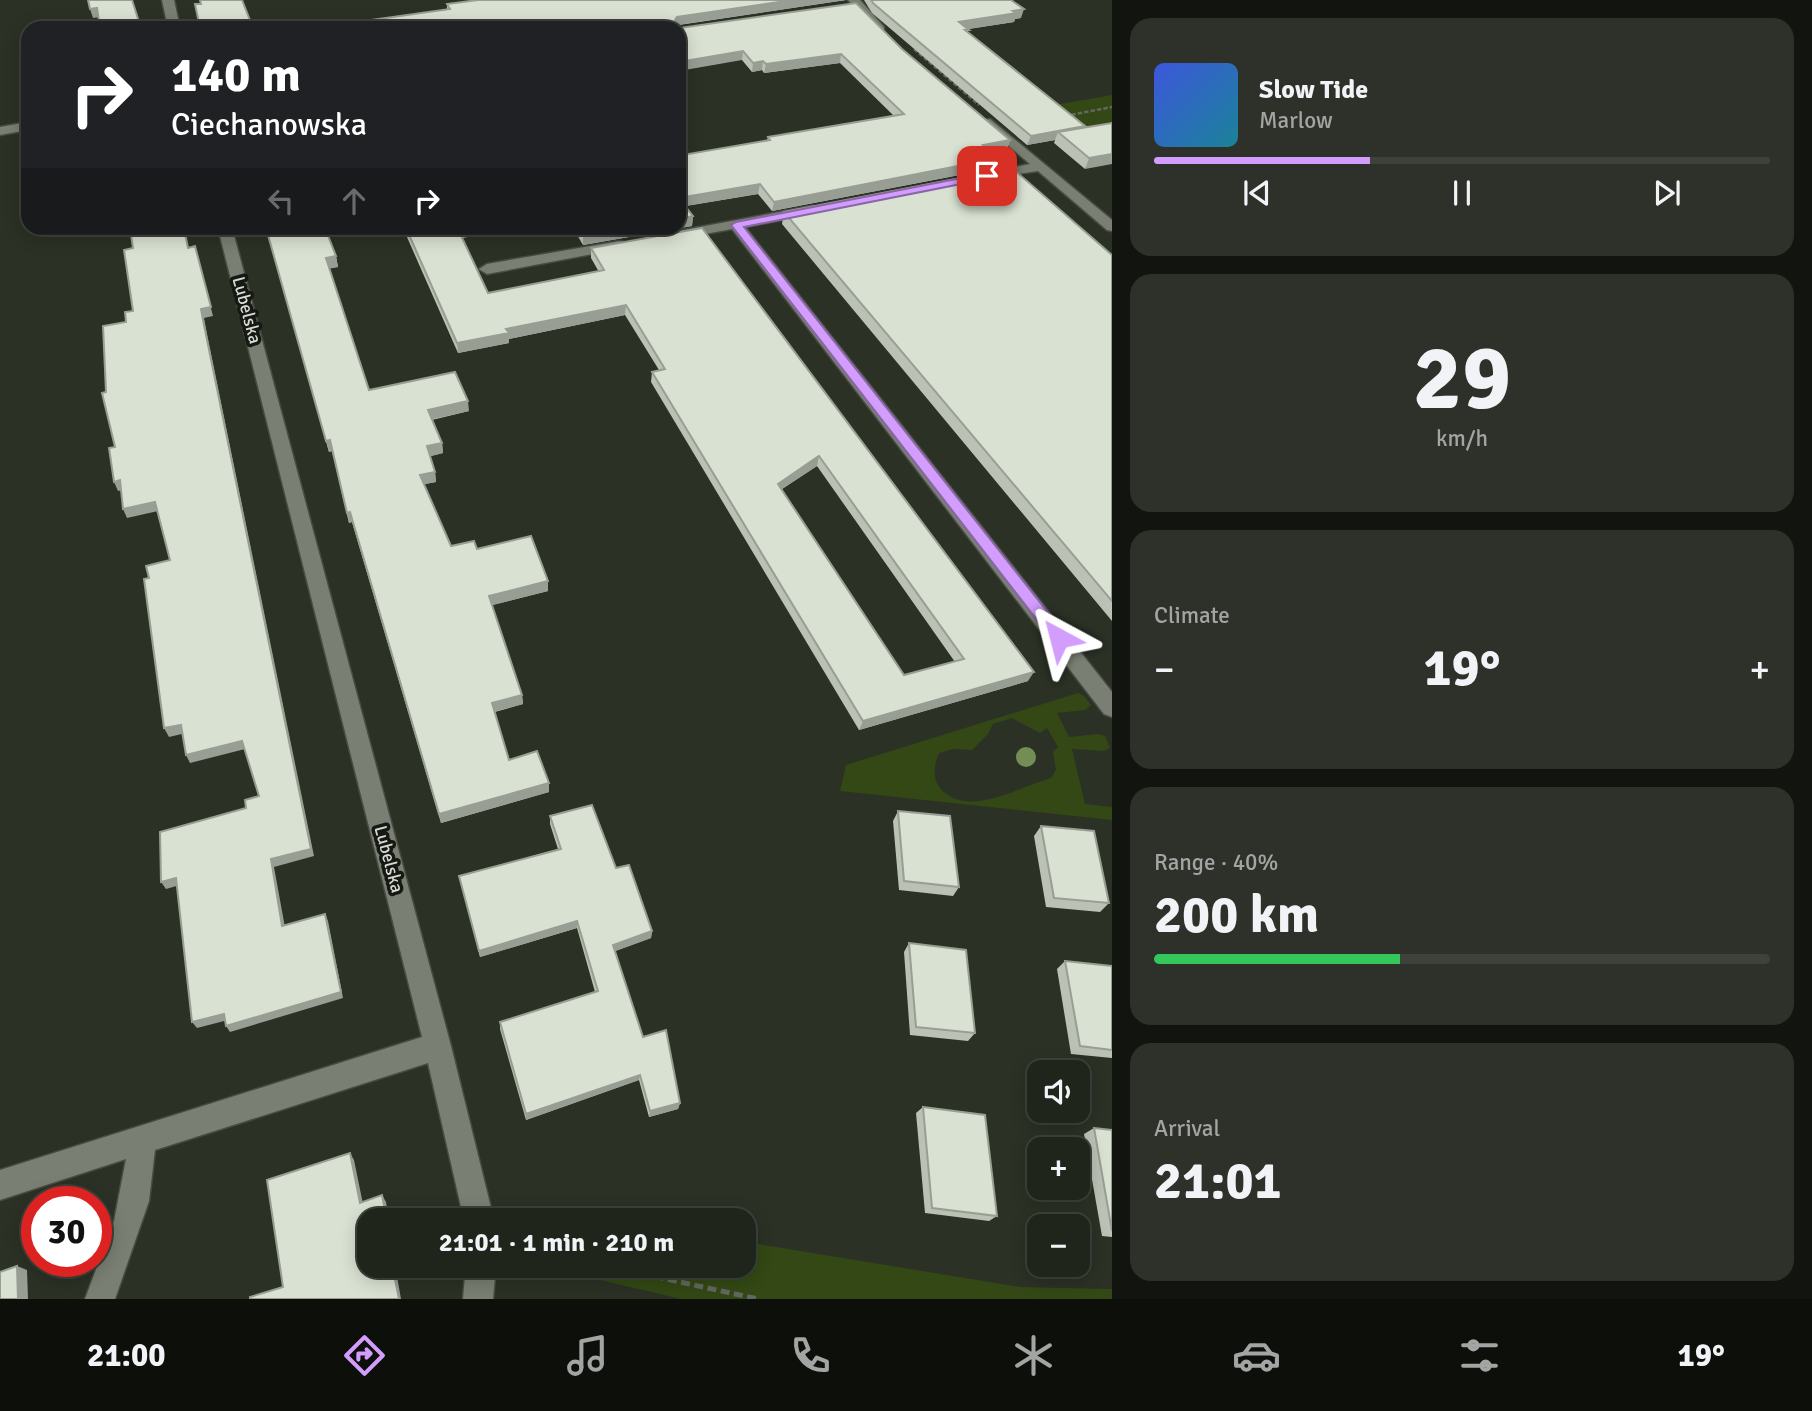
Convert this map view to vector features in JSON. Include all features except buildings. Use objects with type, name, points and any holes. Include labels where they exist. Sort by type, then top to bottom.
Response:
[{"type":"street","points":[[167,0],[172,21]]},
{"type":"street","points":[[843,7],[856,3],[866,17],[886,35]]},
{"type":"street","points":[[978,113],[1112,228]]},
{"type":"street","points":[[0,131],[21,128]]},
{"type":"street","points":[[967,180],[1040,166]]},
{"type":"street","points":[[686,234],[824,208]]},
{"type":"street","points":[[1093,211],[1112,208]]},
{"type":"street","points":[[736,225],[1110,700]]},
{"type":"street","name":"Lubelska","points":[[227,235],[438,1046],[476,1208]]},
{"type":"street","points":[[659,239],[681,235]]},
{"type":"street","points":[[487,269],[632,243]]},
{"type":"street","points":[[0,1185],[438,1046]]},
{"type":"street","points":[[100,1299],[134,1207],[142,1170],[141,1140]]},
{"type":"street","points":[[478,1299],[480,1278]]},
{"type":"path","points":[[970,96],[981,94]]},
{"type":"path","points":[[1059,117],[1112,107]]},
{"type":"path","points":[[660,1278],[758,1299]]},
{"type":"green space","points":[[1112,95],[1112,122],[1040,134],[1013,112]]},
{"type":"green space","points":[[1078,693],[1091,705],[1085,710],[1057,713],[1069,737],[1097,734],[1105,736],[1110,748],[1104,751],[1072,749],[1085,804],[1112,807],[1112,820],[840,791],[846,765]],"holes":[[[1012,718],[1040,733],[1047,728],[1058,747],[1053,752],[1056,770],[1051,778],[979,801],[951,797],[937,784],[935,771],[939,753],[953,749],[972,750],[988,734],[993,724]]]},
{"type":"green space","points":[[756,1244],[1020,1287],[1112,1289],[1112,1299],[681,1299],[591,1278],[756,1278]]},
{"type":"route","points":[[987,176],[736,225],[1059,638]]}]
